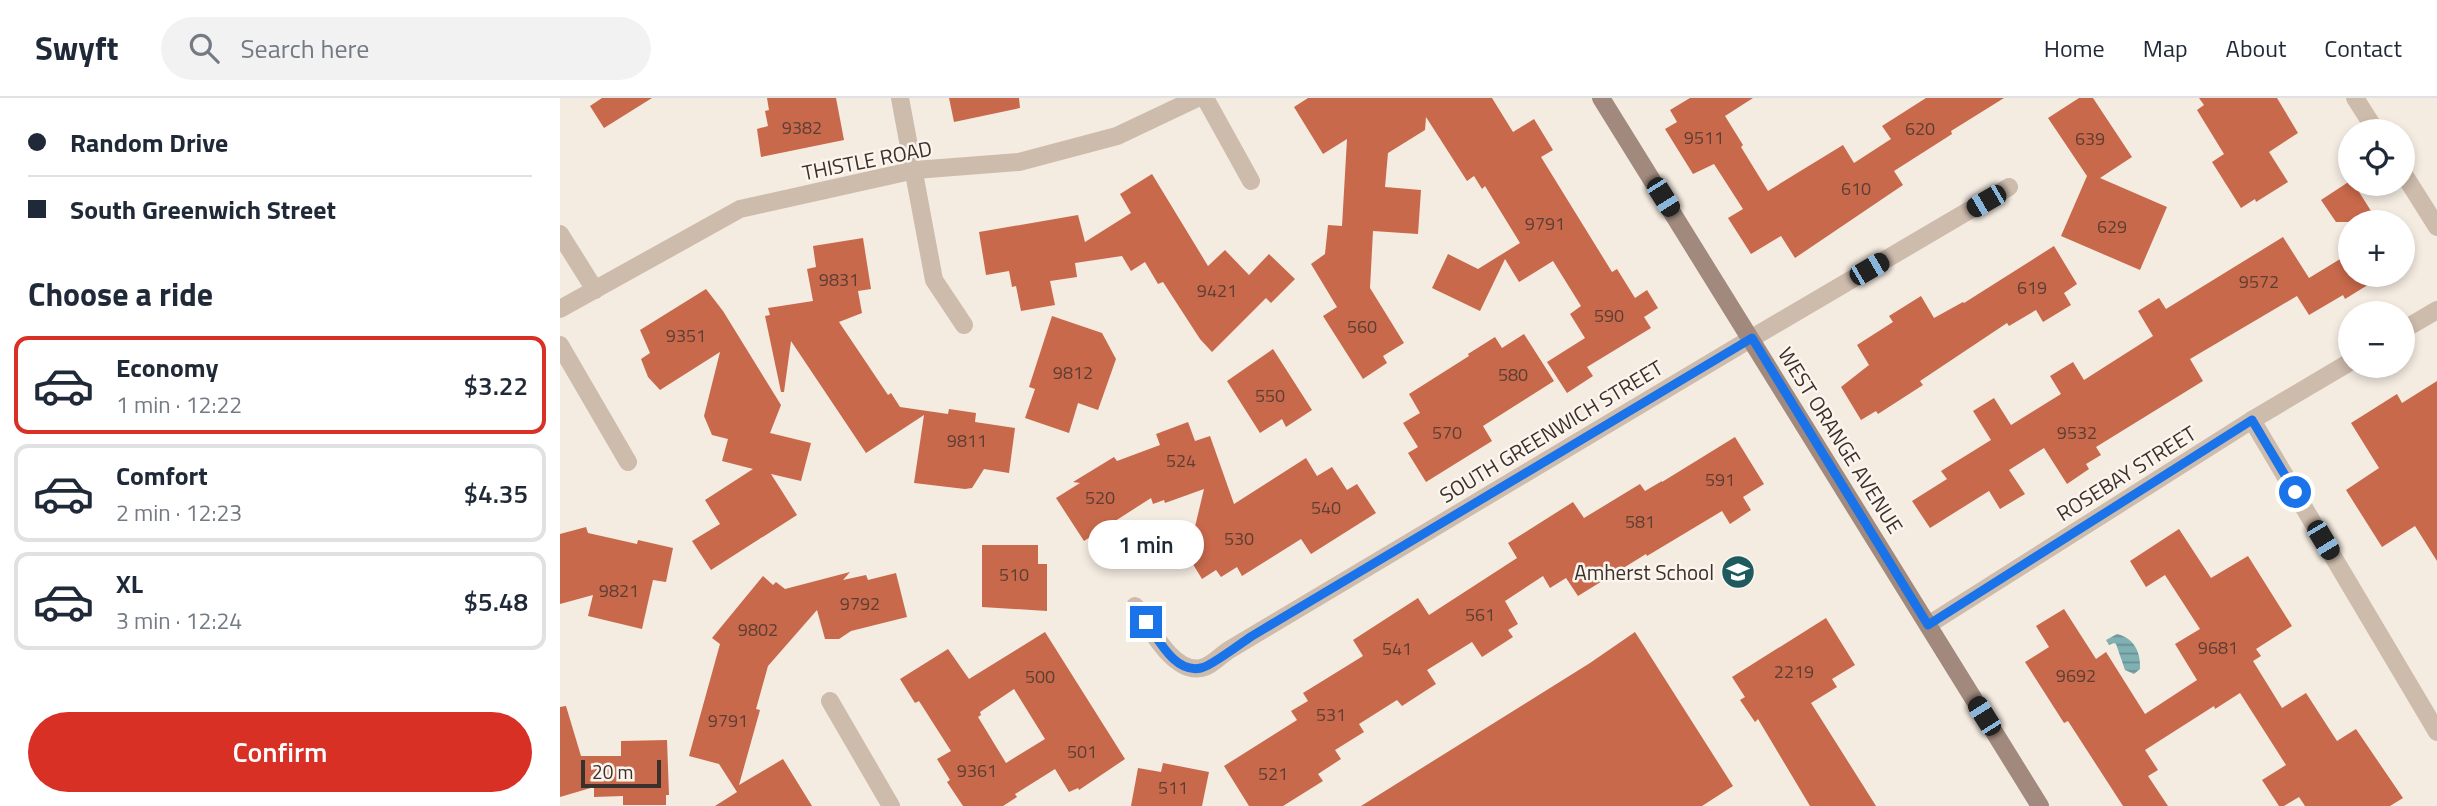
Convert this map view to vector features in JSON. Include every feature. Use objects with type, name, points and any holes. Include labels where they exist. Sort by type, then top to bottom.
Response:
[{"type":"street","points":[[900,98],[934,280],[964,325]]},
{"type":"street","name":"THISTLE ROAD","points":[[560,309],[740,209],[915,170],[1019,162],[1117,136],[1198,98]]},
{"type":"street","points":[[1205,98],[1251,181]]},
{"type":"street","points":[[2355,98],[2368,119]]},
{"type":"street","name":"WEST ORANGE AVENUE","points":[[1605,100],[2040,806]]},
{"type":"street","name":"SOUTH GREENWICH STREET","points":[[1135,606],[1169,655],[1185,668],[1202,668],[1752,338],[2010,187]]},
{"type":"street","points":[[2415,192],[2437,227]]},
{"type":"street","points":[[560,234],[594,290]]},
{"type":"street","points":[[2415,323],[2437,310]]},
{"type":"street","points":[[560,345],[628,462]]},
{"type":"street","name":"ROSEBAY STREET","points":[[1928,625],[2252,420],[2338,369]]},
{"type":"street","points":[[2252,420],[2437,732]]},
{"type":"street","points":[[830,701],[891,806]]},
{"type":"water","points":[[2117,634],[2132,642],[2138,652],[2140,669],[2134,674],[2125,670],[2116,644],[2109,645],[2106,640]]},
{"type":"building","points":[[602,98],[652,98],[604,128],[590,106]]},
{"type":"building","points":[[767,98],[836,98],[844,140],[761,157],[757,129],[768,126],[765,111],[769,110]]},
{"type":"building","points":[[949,98],[1019,98],[1020,108],[954,122]]},
{"type":"building","points":[[1308,98],[1492,98],[1513,132],[1534,119],[1553,150],[1541,157],[1612,272],[1617,269],[1635,298],[1647,290],[1658,308],[1644,317],[1651,328],[1587,367],[1593,376],[1567,393],[1547,362],[1585,338],[1570,314],[1581,306],[1553,261],[1519,282],[1505,259],[1480,311],[1432,288],[1448,254],[1478,269],[1520,243],[1485,186],[1482,189],[1474,176],[1467,181],[1426,117],[1425,130],[1388,153],[1385,187],[1421,190],[1418,234],[1373,231],[1370,288],[1404,343],[1383,356],[1387,363],[1363,379],[1323,316],[1337,307],[1311,264],[1325,254],[1328,225],[1342,226],[1347,139],[1323,154],[1294,107]]},
{"type":"building","points":[[1690,98],[1753,98],[1725,116],[1768,191],[1843,145],[1854,163],[1891,139],[1882,126],[1926,98],[2004,98],[1894,171],[1903,185],[1795,258],[1781,236],[1751,254],[1728,218],[1743,209],[1714,164],[1693,174],[1665,129],[1677,122],[1670,110]]},
{"type":"building","points":[[2079,98],[2093,98],[2132,157],[2100,178],[2167,207],[2140,270],[2061,236],[2087,176],[2048,118]]},
{"type":"building","points":[[2199,98],[2277,98],[2298,133],[2269,152],[2288,182],[2241,208],[2212,162],[2224,154],[2197,110],[2204,105]]},
{"type":"building","points":[[1152,174],[1208,266],[1225,250],[1249,275],[1269,254],[1295,279],[1271,303],[1266,298],[1212,352],[1200,339],[1163,282],[1158,284],[1145,262],[1131,271],[1122,256],[1075,263],[1077,277],[1050,281],[1055,305],[1021,311],[1016,286],[1012,287],[1009,271],[986,275],[979,232],[1078,215],[1085,242],[1131,213],[1120,194]]},
{"type":"building","points":[[2338,189],[2338,196],[2362,196],[2370,210],[2338,210],[2336,222],[2321,200]]},
{"type":"building","points":[[2283,237],[2309,278],[2338,260],[2338,287],[2364,287],[2345,299],[2343,295],[2309,315],[2297,296],[2190,359],[2203,381],[2096,447],[2101,455],[2086,464],[2089,469],[2067,484],[2044,448],[2009,470],[2025,494],[2000,509],[1989,491],[1930,528],[1912,501],[1947,479],[1941,471],[1991,440],[1973,411],[1994,398],[2011,425],[2061,394],[2050,376],[2073,362],[2084,380],[2153,336],[2138,311],[2159,298],[2166,309]]},
{"type":"building","points":[[863,238],[871,289],[858,291],[862,313],[839,322],[888,395],[891,393],[900,407],[948,414],[949,409],[976,413],[975,422],[1015,428],[1009,473],[984,469],[972,488],[965,489],[914,483],[924,415],[866,453],[791,341],[784,392],[781,392],[765,316],[770,315],[768,308],[813,301],[807,269],[816,267],[813,246]]},
{"type":"building","points":[[2054,246],[2077,284],[2064,293],[2071,305],[2043,322],[2036,310],[2009,326],[2007,323],[1920,381],[1923,385],[1878,414],[1876,411],[1861,420],[1841,387],[1869,365],[1857,345],[1893,322],[1889,316],[1921,296],[1934,318],[1964,303]]},
{"type":"building","points":[[706,289],[723,311],[781,405],[770,433],[811,443],[801,481],[771,474],[797,515],[711,570],[692,541],[720,524],[705,500],[753,469],[722,461],[728,439],[712,435],[704,416],[720,352],[660,390],[648,377],[641,359],[650,353],[640,330]]},
{"type":"building","points":[[1052,316],[1102,333],[1116,359],[1098,410],[1078,403],[1069,433],[1025,418],[1035,389],[1029,387]]},
{"type":"building","points":[[1524,334],[1554,381],[1483,426],[1492,441],[1426,482],[1408,453],[1418,447],[1403,423],[1420,413],[1409,394],[1495,337],[1502,348]]},
{"type":"building","points":[[1273,349],[1312,410],[1286,427],[1282,419],[1260,433],[1227,381]]},
{"type":"building","points":[[2437,381],[2437,561],[2415,526],[2382,547],[2346,490],[2379,468],[2351,423],[2397,394],[2402,403]]},
{"type":"building","points":[[1188,422],[1195,441],[1210,436],[1234,504],[1306,458],[1317,476],[1332,467],[1347,490],[1357,484],[1376,513],[1311,554],[1301,539],[1242,576],[1237,567],[1221,577],[1216,570],[1202,579],[1188,556],[1204,489],[1165,503],[1164,500],[1153,504],[1151,498],[1084,541],[1056,498],[1080,483],[1073,482],[1114,457],[1117,461],[1160,445],[1156,434]]},
{"type":"building","points":[[1735,437],[1764,484],[1743,497],[1751,510],[1730,524],[1722,511],[1578,596],[1566,578],[1550,588],[1543,576],[1505,601],[1518,624],[1508,630],[1513,637],[1482,657],[1472,642],[1427,670],[1436,684],[1402,706],[1397,700],[1359,724],[1364,732],[1335,750],[1341,759],[1318,774],[1323,781],[1283,806],[1249,806],[1224,766],[1297,720],[1291,711],[1308,701],[1303,693],[1363,656],[1353,640],[1418,598],[1429,615],[1517,558],[1508,543],[1573,502],[1584,518],[1640,484],[1645,491],[1662,482]]},
{"type":"building","points":[[586,527],[588,533],[637,544],[638,540],[673,548],[666,582],[653,580],[642,629],[588,616],[593,595],[560,604],[560,534]]},
{"type":"building","points":[[2179,529],[2211,578],[2248,556],[2292,626],[2256,649],[2261,656],[2253,661],[2282,708],[2306,693],[2337,741],[2356,729],[2403,798],[2390,806],[2305,806],[2299,797],[2279,806],[2262,780],[2286,765],[2240,693],[2215,709],[2214,706],[2145,750],[2158,770],[2148,776],[2168,806],[2123,806],[2068,721],[2064,723],[2025,662],[2049,647],[2036,626],[2064,609],[2096,659],[2106,652],[2145,714],[2197,680],[2175,644],[2200,629],[2165,575],[2146,587],[2130,561]]},
{"type":"building","points":[[982,545],[1038,545],[1038,564],[1047,564],[1047,611],[982,607]]},
{"type":"building","points":[[850,572],[843,580],[866,575],[868,580],[896,573],[907,617],[851,631],[839,639],[825,639],[817,610],[768,666],[756,709],[760,710],[739,785],[783,759],[812,806],[715,806],[737,792],[719,764],[689,756],[720,644],[712,638],[763,576],[773,585],[776,582],[785,589]]},
{"type":"building","points":[[1826,618],[1855,665],[1832,679],[1837,687],[1811,703],[1876,806],[1810,806],[1758,719],[1755,722],[1740,700],[1745,697],[1732,677]]},
{"type":"building","points":[[1045,632],[1125,759],[1079,790],[1078,788],[1069,792],[1055,769],[1015,794],[1017,797],[1003,806],[963,806],[947,782],[950,780],[937,759],[951,751],[919,701],[915,703],[900,679],[948,649],[969,679]],"holes":[[[1014,689],[1045,739],[1006,763],[978,717],[980,712]]]},
{"type":"building","points":[[1635,632],[1733,786],[1702,806],[1361,806],[1590,663]]},
{"type":"building","points":[[566,706],[581,756],[621,756],[621,741],[667,740],[669,795],[666,795],[666,805],[623,805],[623,796],[594,797],[594,787],[560,797],[560,707]]},
{"type":"building","points":[[1163,763],[1209,772],[1202,806],[1131,806],[1138,768],[1161,772]]},
{"type":"place","name":"Amherst School","points":[[1738,572]]},
{"type":"route","points":[[1146,622],[1169,655],[1185,668],[1202,668],[1752,338],[1928,625],[2252,420],[2295,492]]}]
